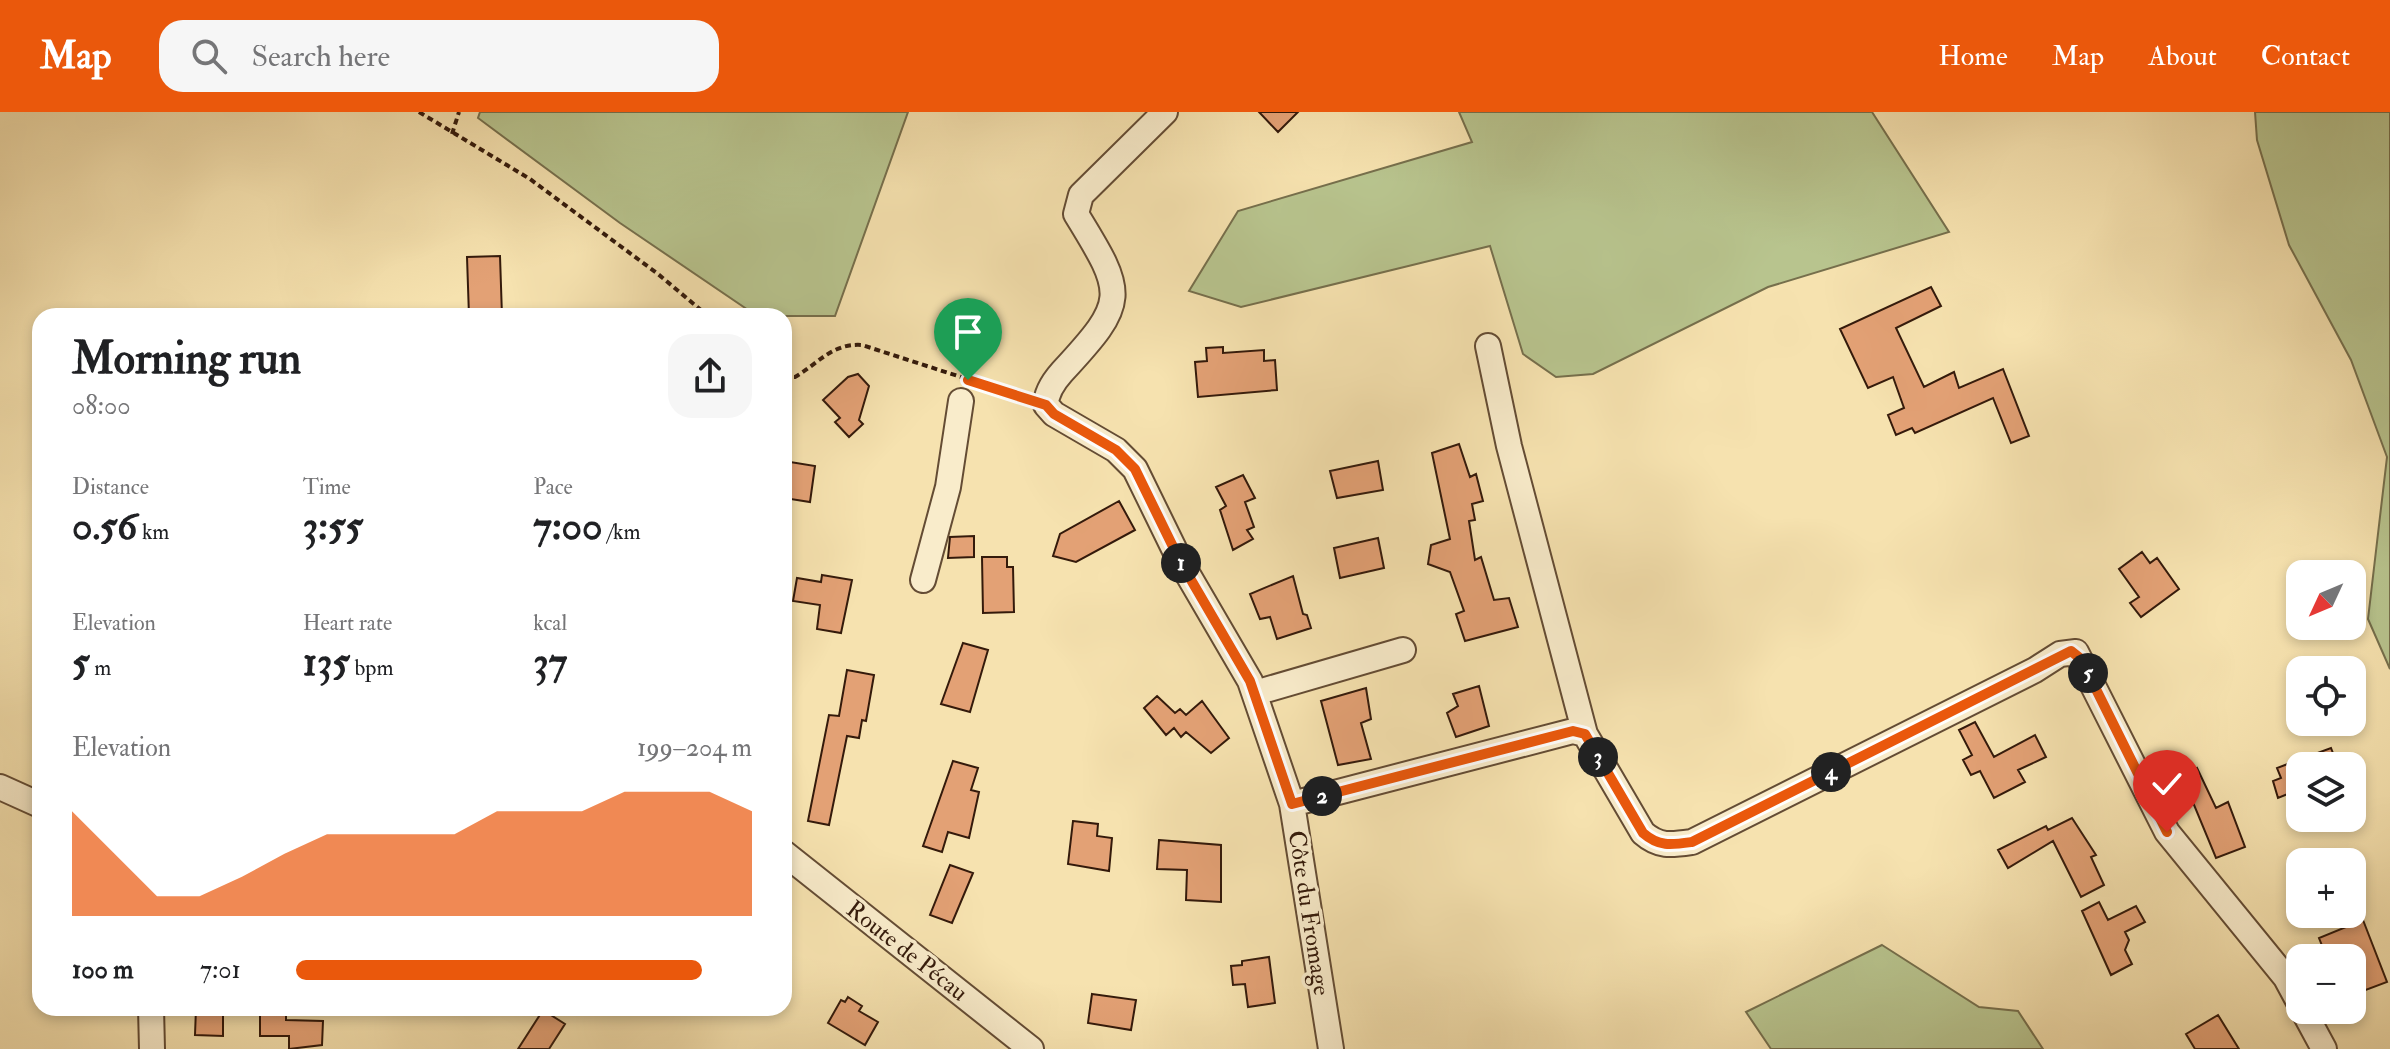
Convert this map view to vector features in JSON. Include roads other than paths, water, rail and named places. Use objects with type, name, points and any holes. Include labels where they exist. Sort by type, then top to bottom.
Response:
[{"type":"street","name":"Côte du Fromage","points":[[1165,112],[1081,195],[1076,214],[1113,278],[1114,304],[1097,335],[1055,381],[1046,405],[1054,414],[1116,450],[1135,469],[1180,561],[1255,693],[1292,804],[1331,1049]]},
{"type":"street","points":[[1488,346],[1509,446],[1585,734],[1643,833],[1653,842],[1667,846],[1692,842],[2035,670],[2060,654],[2076,652],[2167,832],[2286,978]]},
{"type":"street","points":[[923,580],[948,487],[961,401]]},
{"type":"street","points":[[1255,693],[1403,650]]},
{"type":"street","points":[[1292,804],[1573,731],[1585,734]]},
{"type":"street","points":[[0,787],[32,801]]},
{"type":"street","name":"Route de Pécau","points":[[792,859],[1031,1049]]},
{"type":"street","points":[[151,1016],[152,1049]]},
{"type":"street","points":[[2311,1024],[2324,1049]]}]
